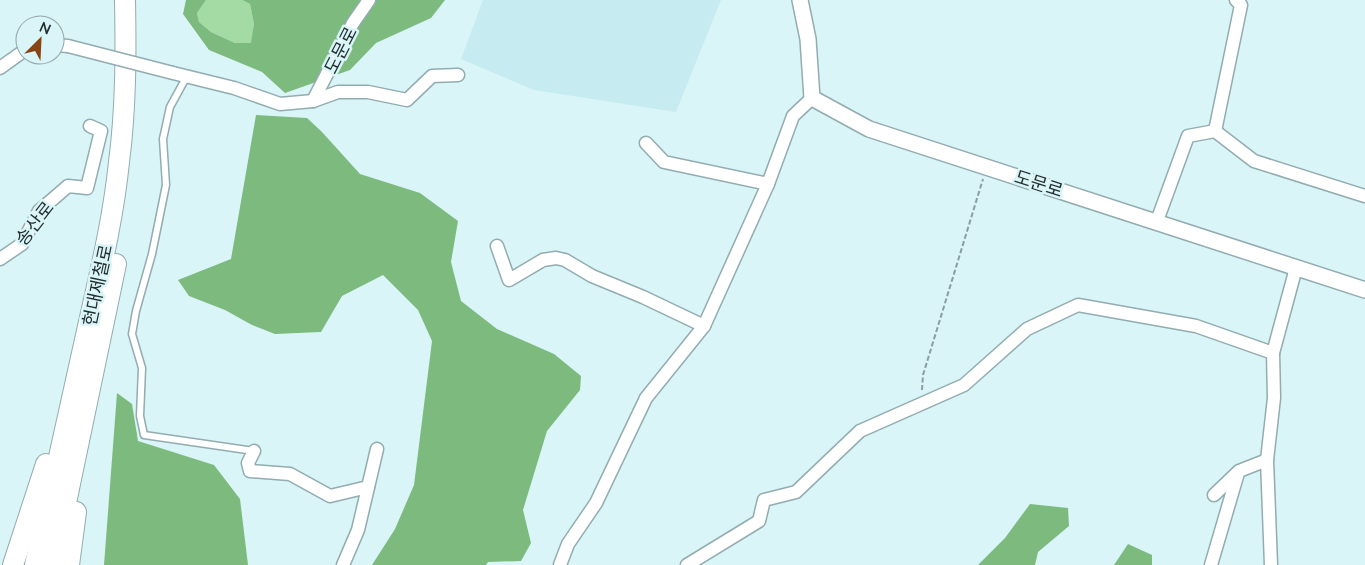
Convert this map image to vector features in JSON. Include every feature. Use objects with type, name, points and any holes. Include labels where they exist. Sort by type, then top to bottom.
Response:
[{"type":"highway","name":"현대제철로","points":[[53,565],[88,363],[119,163],[126,78],[125,0]]},
{"type":"highway","name":"현대제철로","points":[[35,565],[120,245],[130,178],[138,84],[138,0]]},
{"type":"highway","points":[[13,565],[88,363]]},
{"type":"highway","points":[[69,565],[88,363]]},
{"type":"street","name":"도문로","points":[[313,101],[353,23],[369,0]]},
{"type":"street","points":[[560,565],[568,544],[596,504],[646,398],[704,326],[768,184],[793,116],[812,98],[808,39],[800,0]]},
{"type":"street","points":[[1214,131],[1242,5],[1236,0]]},
{"type":"street","points":[[65,46],[234,88],[280,104],[313,101],[338,92],[368,92],[407,100],[432,76],[458,75]]},
{"type":"street","points":[[0,68],[15,57]]},
{"type":"street","name":"도문로","points":[[812,98],[870,129],[1365,290]]},
{"type":"street","name":"송산로","points":[[0,259],[22,244],[39,211],[68,186],[87,188],[101,131],[90,126]]},
{"type":"street","points":[[1157,221],[1188,136],[1214,131],[1254,161],[1365,196]]},
{"type":"street","points":[[646,143],[664,162],[768,184]]},
{"type":"street","points":[[497,246],[509,280],[543,260],[556,258],[565,260],[592,276],[643,297],[704,326]]},
{"type":"street","points":[[1271,565],[1267,460],[1274,398],[1273,353],[1296,268]]},
{"type":"street","points":[[687,565],[759,521],[764,500],[796,492],[860,431],[964,384],[1026,329],[1078,305],[1196,326],[1273,353]]},
{"type":"street","points":[[343,565],[358,530],[377,449]]},
{"type":"street","points":[[254,451],[248,462],[250,471],[290,474],[330,496],[368,487]]},
{"type":"street","points":[[1214,494],[1239,470],[1267,460]]},
{"type":"street","points":[[1211,565],[1239,470]]},
{"type":"lane","points":[[187,76],[170,107],[166,123],[163,139],[166,185],[152,254],[136,311],[132,334],[142,368],[140,416],[144,435],[254,451]]},
{"type":"path","points":[[921,404],[924,375],[986,167]]},
{"type":"shaded area","points":[[483,0],[721,0],[676,112],[534,90],[461,59]]},
{"type":"green space","points":[[186,0],[206,0],[197,13],[199,22],[211,32],[235,43],[251,43],[254,24],[250,4],[242,0],[445,0],[431,18],[376,43],[350,70],[285,93],[262,72],[209,50],[183,14]]},
{"type":"green space","points":[[206,0],[242,0],[250,4],[254,24],[252,43],[235,43],[211,32],[199,22],[197,13]]},
{"type":"green space","points":[[256,115],[307,118],[360,174],[420,193],[458,221],[451,262],[461,301],[497,329],[554,354],[581,376],[580,390],[547,431],[523,510],[531,543],[521,561],[488,562],[486,565],[372,565],[395,529],[414,485],[432,341],[418,310],[383,275],[342,296],[321,332],[275,334],[252,325],[225,310],[189,296],[178,280],[231,259]]},
{"type":"green space","points":[[117,393],[132,404],[138,441],[214,465],[240,499],[248,565],[104,565]]},
{"type":"green space","points":[[1030,504],[1068,508],[1069,526],[1038,552],[1035,565],[978,565],[1005,538]]},
{"type":"green space","points":[[1128,544],[1152,555],[1152,565],[1114,565]]}]
